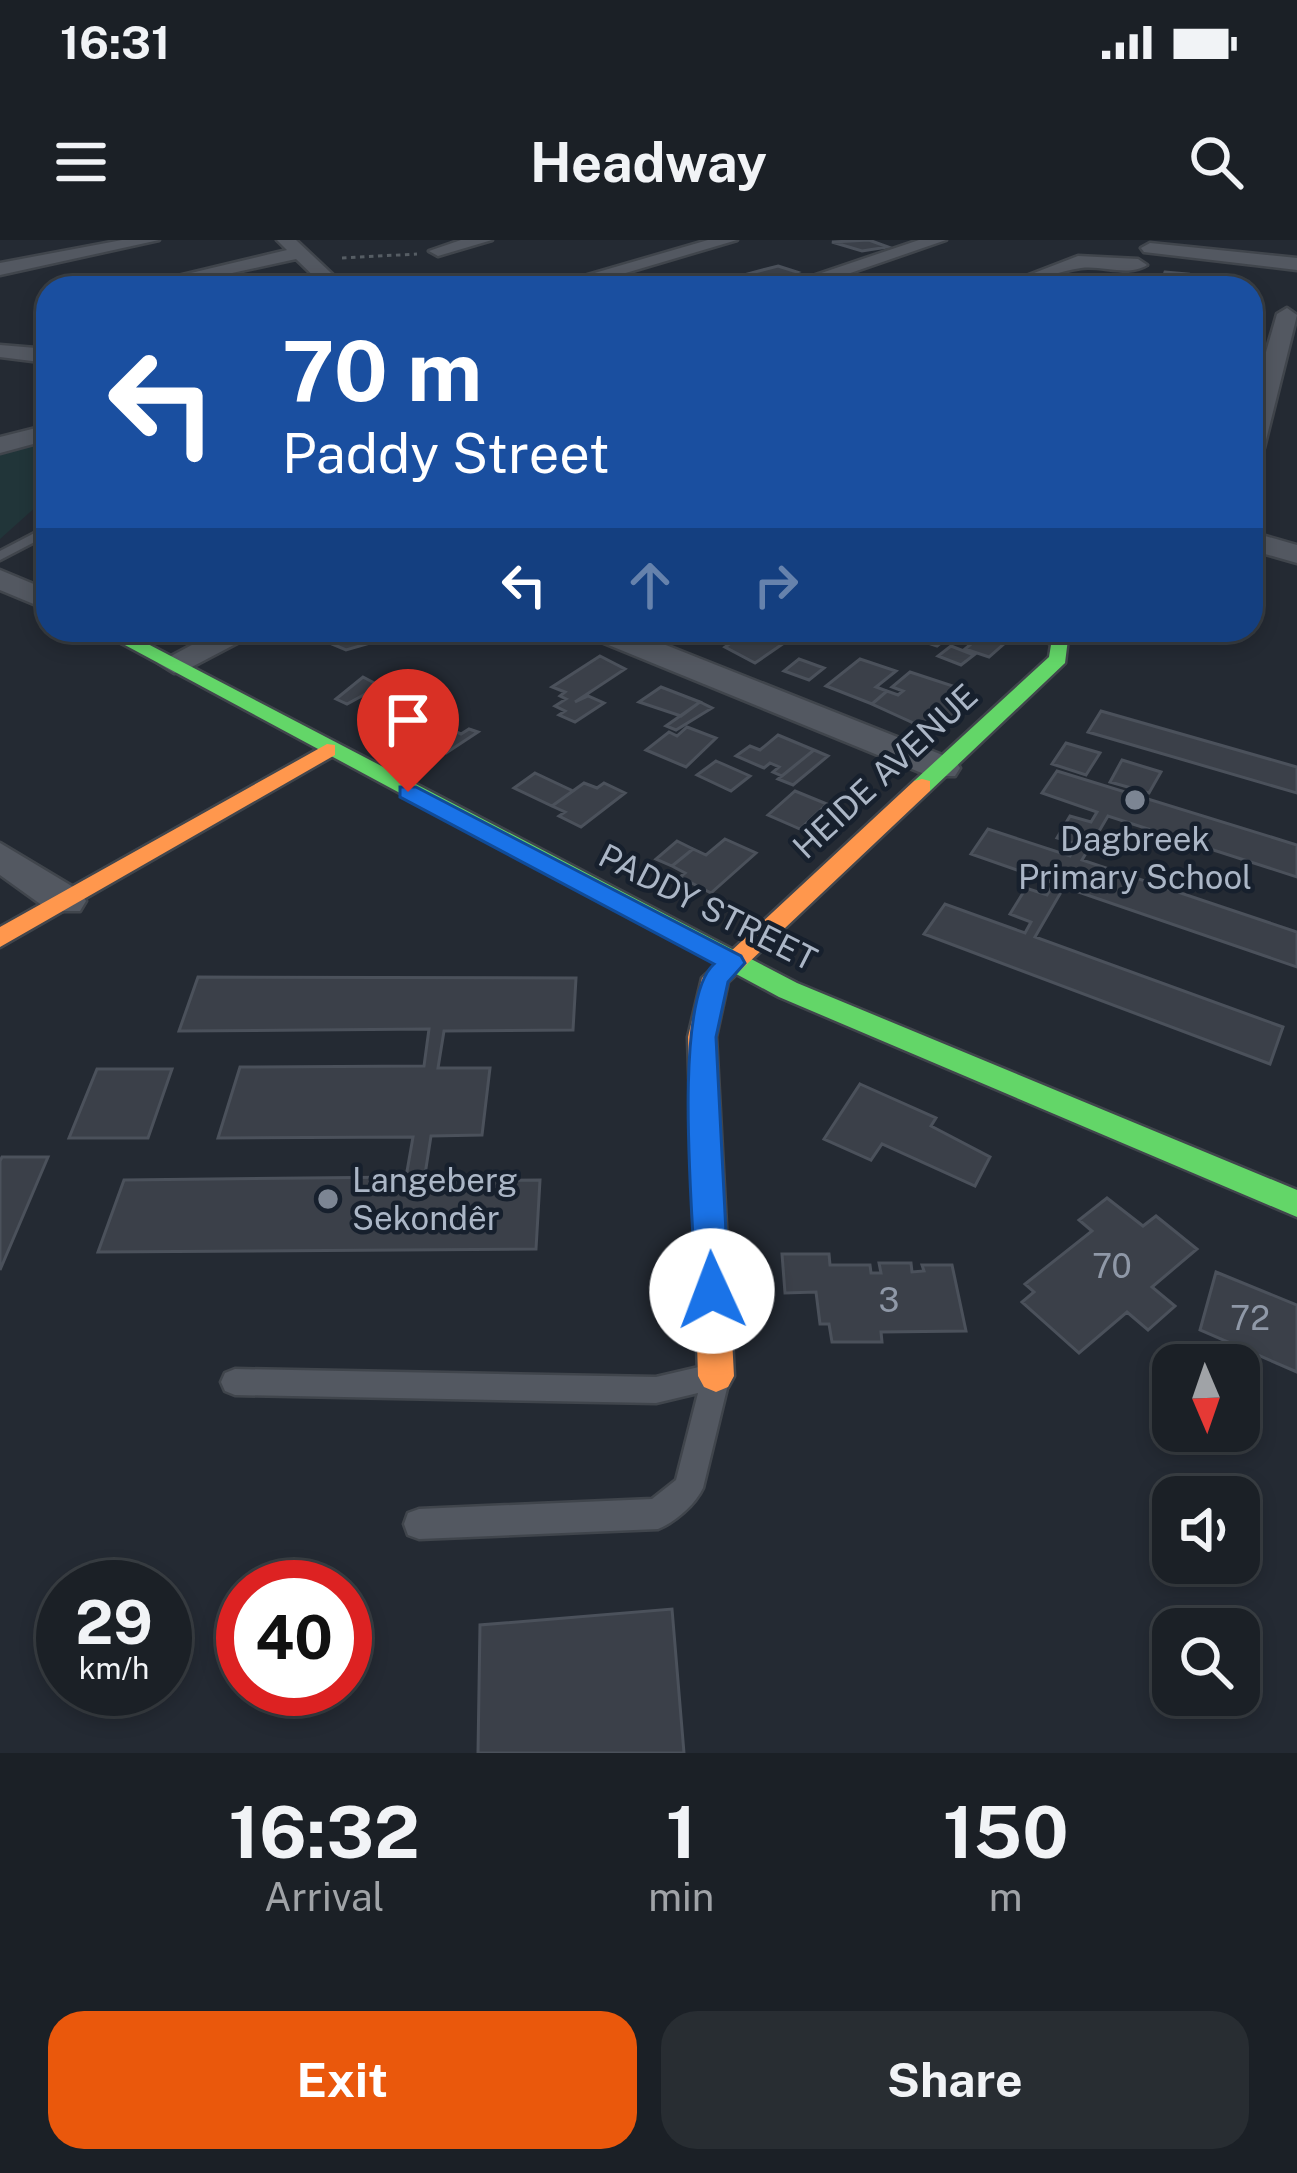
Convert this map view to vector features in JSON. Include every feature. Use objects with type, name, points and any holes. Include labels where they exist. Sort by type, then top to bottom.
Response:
[{"type":"street","points":[[0,269],[150,240]]},
{"type":"street","points":[[438,251],[483,240]]},
{"type":"street","points":[[824,276],[937,240]]},
{"type":"street","points":[[594,276],[712,242]]},
{"type":"street","points":[[188,276],[297,250],[324,276]]},
{"type":"street","points":[[1039,276],[1078,262],[1147,251],[1296,259]]},
{"type":"street","points":[[1263,399],[1284,314]]},
{"type":"street","points":[[0,351],[36,355]]},
{"type":"street","points":[[0,445],[36,435]]},
{"type":"street","points":[[1263,544],[1297,554]]},
{"type":"street","points":[[0,579],[36,596]]},
{"type":"street","name":"PADDY STREET","points":[[131,642],[732,963],[1297,1204]]},
{"type":"street","points":[[174,663],[219,642]]},
{"type":"street","points":[[630,642],[942,768]]},
{"type":"street","name":"HEIDE AVENUE","points":[[732,963],[1058,659],[1060,642]]},
{"type":"street","points":[[0,938],[327,750]]},
{"type":"street","points":[[0,856],[65,901]]},
{"type":"street","points":[[716,1376],[702,1037],[715,978],[732,963]]},
{"type":"lane","points":[[0,556],[36,536]]},
{"type":"lane","points":[[235,1382],[656,1390],[716,1376],[688,1488],[658,1514],[419,1524]]},
{"type":"path","points":[[297,250],[438,251]]},
{"type":"green space","points":[[36,444],[36,507],[0,539],[0,454]]},
{"type":"building","points":[[869,240],[888,247],[862,251],[832,242]]},
{"type":"building","points":[[778,266],[797,272],[786,276],[751,273]]},
{"type":"building","points":[[336,642],[374,642],[346,650],[332,644]]},
{"type":"building","points":[[732,642],[786,642],[755,663],[725,647]]},
{"type":"building","points":[[973,642],[1006,642],[989,657],[965,649]]},
{"type":"building","points":[[951,646],[974,655],[961,665],[938,656]]},
{"type":"building","points":[[600,656],[625,669],[575,702],[588,696],[604,703],[575,722],[559,715],[565,711],[555,706],[566,699],[560,696],[565,692],[552,687]]},
{"type":"building","points":[[799,659],[824,668],[809,680],[784,671]]},
{"type":"building","points":[[860,659],[896,671],[876,687],[887,691],[872,704],[826,686]]},
{"type":"building","points":[[910,672],[959,688],[946,699],[967,707],[951,721],[933,714],[920,726],[872,704],[887,691],[898,695],[903,691],[892,687]]},
{"type":"building","points":[[363,677],[380,686],[347,704],[336,699]]},
{"type":"building","points":[[661,687],[700,702],[681,716],[639,702]]},
{"type":"building","points":[[700,702],[712,708],[676,730],[666,726]]},
{"type":"building","points":[[1101,711],[1297,767],[1297,793],[1088,732]]},
{"type":"building","points":[[440,725],[461,734],[469,729],[478,732],[446,753],[417,739]]},
{"type":"building","points":[[687,727],[716,738],[686,767],[646,750],[669,732],[677,736]]},
{"type":"building","points":[[778,735],[814,750],[782,776],[773,772],[779,767],[770,763],[764,768],[736,756],[750,746],[760,750]]},
{"type":"building","points":[[1066,743],[1100,753],[1086,775],[1052,764]]},
{"type":"building","points":[[814,750],[828,756],[793,785],[778,779]]},
{"type":"building","points":[[1122,760],[1161,772],[1149,793],[1110,782]]},
{"type":"building","points":[[716,761],[750,776],[731,791],[697,775]]},
{"type":"building","points":[[1057,771],[1297,845],[1297,877],[1108,816],[1082,860],[1297,932],[1297,967],[1064,887],[1035,937],[1283,1027],[1270,1064],[924,934],[945,904],[1025,933],[1031,922],[1010,914],[1026,888],[1047,895],[1054,883],[971,854],[988,829],[1070,856],[1076,844],[1057,838],[1070,816],[1091,822],[1097,812],[1042,793]]},
{"type":"building","points":[[535,773],[573,791],[552,806],[514,788]]},
{"type":"building","points":[[584,783],[597,788],[604,783],[625,793],[581,827],[559,816],[565,812],[552,806]]},
{"type":"building","points":[[795,791],[827,804],[800,829],[768,815]]},
{"type":"building","points":[[725,839],[756,853],[711,893],[680,877],[685,873],[672,866],[693,849],[706,855]]},
{"type":"building","points":[[677,841],[693,849],[672,866],[656,859]]},
{"type":"building","points":[[198,977],[576,978],[573,1030],[444,1031],[438,1068],[490,1068],[482,1135],[431,1136],[424,1181],[540,1180],[536,1249],[98,1252],[124,1180],[406,1177],[413,1137],[218,1138],[240,1067],[424,1066],[429,1029],[179,1031]]},
{"type":"building","points":[[97,1069],[172,1069],[148,1138],[69,1138]]},
{"type":"building","points":[[860,1084],[936,1118],[931,1126],[990,1157],[975,1186],[882,1144],[871,1160],[824,1139]]},
{"type":"building","points":[[2,1157],[48,1157],[0,1270],[0,1161]]},
{"type":"building","points":[[1107,1198],[1143,1226],[1156,1216],[1197,1249],[1152,1287],[1175,1306],[1148,1330],[1127,1312],[1079,1353],[1022,1302],[1034,1292],[1025,1284],[1092,1231],[1079,1220]]},
{"type":"building","points":[[782,1254],[829,1254],[830,1265],[870,1265],[871,1273],[881,1273],[879,1263],[911,1263],[912,1272],[924,1271],[922,1265],[952,1265],[966,1331],[881,1332],[882,1342],[832,1342],[829,1324],[820,1324],[816,1292],[785,1293]]},
{"type":"building","points":[[1216,1272],[1297,1305],[1297,1372],[1260,1356],[1260,1344],[1232,1344],[1200,1330]]},
{"type":"building","points":[[672,1609],[684,1753],[478,1753],[480,1625]]},
{"type":"traffic: fast","points":[[130,642],[788,990],[1297,1204]]},
{"type":"traffic: fast","points":[[922,786],[1058,659],[1060,642]]},
{"type":"traffic: slow","points":[[0,938],[327,750]]},
{"type":"traffic: slow","points":[[716,1376],[702,1037],[715,978],[922,786]]},
{"type":"place","name":"Dagbreek Primary School","points":[[1135,800]]},
{"type":"place","name":"Langeberg Sekondêr","points":[[328,1199]]},
{"type":"route","points":[[408,792],[732,963],[715,978],[702,1037],[712,1291]]}]
